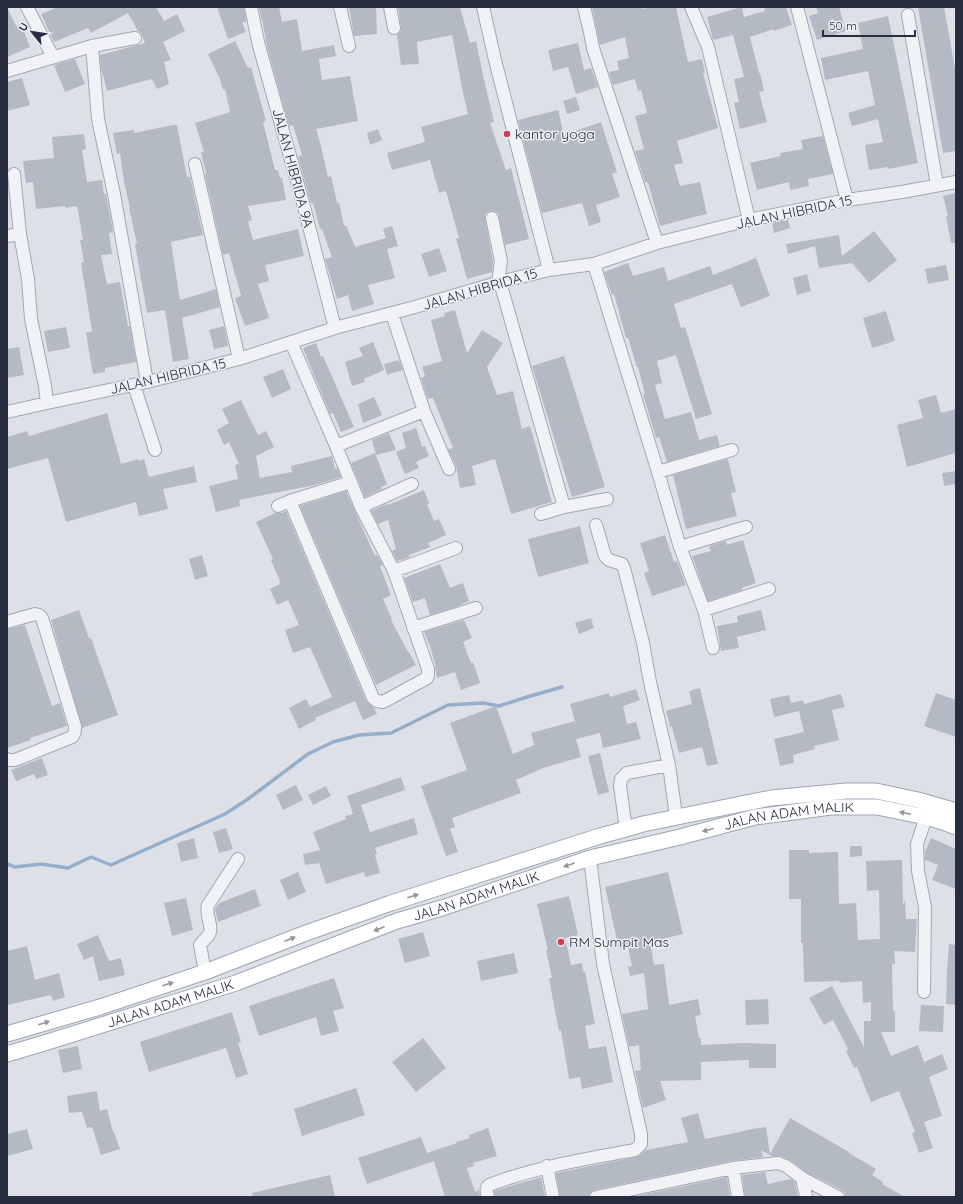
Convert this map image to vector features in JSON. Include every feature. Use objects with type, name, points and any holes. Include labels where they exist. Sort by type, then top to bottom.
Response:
[{"type":"main road","name":"JALAN ADAM MALIK","points":[[7,1034],[100,1007],[205,972],[306,933],[391,903],[600,836],[676,816],[771,798],[846,791],[876,791],[918,800],[956,811]]},
{"type":"main road","name":"JALAN ADAM MALIK","points":[[7,1054],[236,983],[397,921],[445,907],[590,858],[680,837],[755,817],[831,807],[877,807],[926,817],[956,827]]},
{"type":"main road","points":[[676,816],[680,837]]},
{"type":"main road","points":[[600,836],[605,854]]},
{"type":"main road","points":[[440,888],[445,907]]},
{"type":"main road","points":[[391,903],[397,921]]},
{"type":"street","points":[[27,7],[53,57]]},
{"type":"street","name":"JALAN HIBRIDA 9A","points":[[251,7],[258,42],[300,192],[335,328]]},
{"type":"street","points":[[340,7],[349,46]]},
{"type":"street","points":[[390,7],[394,28]]},
{"type":"street","points":[[483,7],[495,60],[549,270]]},
{"type":"street","points":[[584,7],[593,48],[657,243]]},
{"type":"street","points":[[691,7],[708,47],[749,220]]},
{"type":"street","points":[[798,7],[847,200]]},
{"type":"street","points":[[908,15],[936,186]]},
{"type":"street","points":[[7,71],[92,46],[135,38]]},
{"type":"street","points":[[92,46],[98,119],[114,194],[146,382]]},
{"type":"street","points":[[195,164],[239,359]]},
{"type":"street","points":[[14,174],[20,234],[28,279],[31,319],[47,402]]},
{"type":"street","name":"JALAN HIBRIDA 15","points":[[7,412],[47,402],[134,385],[239,359],[335,328],[392,314],[499,282],[549,270],[594,264],[657,243],[749,220],[847,200],[956,182]]},
{"type":"street","points":[[492,218],[501,261],[499,282],[564,507]]},
{"type":"street","points":[[7,236],[20,234]]},
{"type":"street","points":[[594,264],[680,547],[704,610],[713,648]]},
{"type":"street","points":[[392,314],[424,411],[449,469]]},
{"type":"street","points":[[290,501],[373,698],[382,702],[427,678],[428,669],[394,572],[361,506],[291,342]]},
{"type":"street","points":[[134,385],[155,450]]},
{"type":"street","points":[[336,446],[424,411]]},
{"type":"street","points":[[658,472],[732,450]]},
{"type":"street","points":[[278,506],[351,482]]},
{"type":"street","points":[[361,506],[412,484]]},
{"type":"street","points":[[541,514],[564,507],[607,499]]},
{"type":"street","points":[[596,525],[605,556],[609,560],[622,564],[624,568],[643,643],[650,682],[669,765],[676,816]]},
{"type":"street","points":[[680,547],[746,527]]},
{"type":"street","points":[[394,572],[456,548]]},
{"type":"street","points":[[704,610],[769,590]]},
{"type":"street","points":[[413,628],[476,608]]},
{"type":"street","points":[[7,622],[35,614],[42,618],[75,726],[74,735],[72,737],[15,760],[7,759]]},
{"type":"street","points":[[626,829],[620,786],[621,779],[627,773],[669,765]]},
{"type":"street","points":[[924,992],[924,907],[918,871],[916,844],[926,817]]},
{"type":"street","points":[[488,1197],[486,1190],[489,1185],[512,1176],[547,1166],[635,1150],[641,1144],[603,964],[590,858]]},
{"type":"street","points":[[205,972],[200,946],[211,930],[207,909],[208,905],[238,860]]},
{"type":"street","points":[[596,1197],[733,1168],[778,1163],[786,1166],[802,1178],[838,1197]]},
{"type":"street","points":[[547,1166],[553,1197]]},
{"type":"street","points":[[733,1168],[738,1197]]},
{"type":"street","points":[[802,1178],[806,1197]]},
{"type":"building","points":[[7,7],[16,26],[21,24],[30,47],[7,57]]},
{"type":"building","points":[[58,7],[156,7],[164,21],[177,14],[185,31],[163,42],[171,60],[164,62],[169,84],[157,89],[152,79],[107,91],[101,68],[100,55],[145,43],[141,33],[138,31],[128,13],[91,33],[88,28],[54,42],[41,14]]},
{"type":"building","points":[[217,7],[244,7],[246,22],[242,22],[246,32],[228,39]]},
{"type":"building","points":[[259,7],[279,7],[282,22],[297,19],[302,51],[334,45],[336,56],[319,59],[322,80],[350,76],[358,121],[316,129],[328,177],[331,176],[337,203],[339,202],[344,226],[346,225],[355,247],[386,238],[383,229],[392,226],[398,246],[387,249],[395,278],[368,285],[374,304],[352,311],[348,295],[337,299],[325,259],[332,257],[322,229],[320,229],[313,203],[311,203],[298,156],[302,155],[293,125],[289,126],[267,46]]},
{"type":"building","points":[[349,7],[376,7],[377,34],[354,36]]},
{"type":"building","points":[[398,7],[460,7],[470,43],[476,41],[494,122],[490,123],[506,170],[511,168],[529,239],[505,245],[498,213],[494,211],[487,212],[485,219],[493,261],[492,272],[467,279],[456,238],[459,238],[446,191],[439,193],[430,160],[392,170],[387,153],[425,142],[421,127],[468,114],[452,35],[417,42],[419,64],[401,65],[397,35],[401,31]]},
{"type":"building","points":[[592,7],[643,7],[643,9],[653,7],[676,7],[688,62],[702,59],[705,73],[703,73],[718,128],[677,141],[683,163],[674,165],[680,186],[700,182],[707,214],[660,226],[648,182],[645,182],[635,151],[644,149],[635,116],[647,113],[641,90],[638,91],[635,79],[613,85],[609,72],[619,70],[617,61],[629,58],[625,37],[600,45]]},
{"type":"building","points":[[742,7],[744,17],[765,11],[764,7],[786,7],[792,25],[750,37],[764,91],[759,92],[767,122],[740,129],[734,103],[739,102],[734,79],[744,77],[733,35],[713,40],[707,17]]},
{"type":"building","points":[[816,7],[839,7],[846,31],[817,40],[809,16],[818,13]]},
{"type":"building","points":[[918,7],[944,7],[956,74],[956,151],[943,153]]},
{"type":"building","points":[[888,16],[918,163],[888,169],[888,167],[869,170],[865,145],[883,142],[878,119],[852,126],[848,113],[875,105],[868,71],[825,80],[821,58],[863,49],[858,23]]},
{"type":"building","points":[[235,41],[248,68],[251,67],[266,121],[263,122],[275,170],[278,170],[280,178],[282,178],[286,200],[248,206],[252,220],[248,222],[253,240],[298,229],[304,256],[265,265],[269,281],[258,284],[269,318],[245,326],[235,298],[241,296],[229,253],[223,255],[205,174],[201,152],[204,152],[195,123],[230,112],[225,89],[223,90],[220,79],[208,54]]},
{"type":"building","points":[[578,43],[584,70],[591,68],[598,87],[576,94],[568,67],[553,71],[548,50]]},
{"type":"building","points":[[75,59],[85,84],[65,92],[54,65]]},
{"type":"building","points":[[22,78],[30,105],[7,111],[7,82]]},
{"type":"building","points":[[576,97],[580,110],[567,114],[563,101]]},
{"type":"building","points":[[558,110],[564,135],[601,122],[617,172],[612,174],[620,197],[596,205],[601,222],[589,226],[582,203],[542,213],[518,120]]},
{"type":"building","points":[[177,125],[187,177],[190,177],[203,235],[171,242],[180,300],[216,289],[220,307],[182,318],[189,359],[173,362],[165,310],[147,313],[135,244],[137,244],[124,182],[120,153],[117,154],[113,133],[134,130],[134,133]]},
{"type":"building","points":[[378,129],[382,140],[370,145],[367,133]]},
{"type":"building","points":[[84,134],[86,149],[82,150],[87,182],[102,180],[113,232],[109,233],[112,254],[101,255],[107,284],[120,282],[136,362],[105,368],[105,372],[93,374],[86,333],[92,331],[81,263],[84,262],[80,240],[83,240],[77,206],[36,209],[33,182],[26,183],[23,161],[54,158],[52,137]]},
{"type":"building","points":[[823,136],[833,174],[808,179],[809,186],[790,190],[789,182],[757,190],[750,163],[781,156],[780,153],[803,149],[801,140]]},
{"type":"building","points":[[956,193],[956,243],[951,243],[946,216],[948,216],[943,196]]},
{"type":"building","points":[[788,220],[790,228],[774,233],[772,223]]},
{"type":"building","points":[[874,231],[897,260],[869,283],[852,263],[819,268],[815,246],[788,254],[786,244],[839,235],[842,256]]},
{"type":"building","points":[[439,248],[447,271],[429,277],[421,254]]},
{"type":"building","points":[[756,258],[770,296],[741,307],[732,284],[674,304],[681,328],[685,327],[712,414],[696,419],[676,355],[657,361],[662,383],[655,385],[665,419],[691,412],[699,440],[717,435],[720,446],[667,462],[659,437],[656,438],[643,394],[645,394],[638,367],[628,338],[626,338],[614,294],[612,295],[604,272],[628,263],[633,276],[664,267],[668,281],[710,266],[713,275]]},
{"type":"building","points":[[946,265],[949,280],[928,284],[925,269]]},
{"type":"building","points":[[807,274],[811,291],[797,295],[793,278]]},
{"type":"building","points":[[455,310],[467,353],[482,330],[503,343],[487,367],[497,395],[513,391],[522,429],[530,426],[552,502],[511,514],[495,459],[472,466],[476,485],[460,488],[456,466],[448,449],[453,448],[433,398],[428,399],[421,378],[425,376],[422,367],[442,361],[431,320],[445,316],[444,313]]},
{"type":"building","points":[[886,311],[895,341],[872,348],[863,318]]},
{"type":"building","points":[[224,326],[228,346],[214,349],[209,330]]},
{"type":"building","points":[[66,327],[70,348],[48,352],[44,331]]},
{"type":"building","points":[[373,342],[384,370],[364,379],[365,382],[352,386],[345,362],[363,356],[359,348]]},
{"type":"building","points":[[316,343],[321,357],[323,356],[354,427],[341,432],[333,413],[330,414],[303,348]]},
{"type":"building","points":[[19,347],[24,375],[7,378],[7,349]]},
{"type":"building","points":[[564,356],[605,487],[572,497],[532,366]]},
{"type":"building","points":[[399,360],[403,370],[387,375],[384,364]]},
{"type":"building","points":[[283,369],[291,389],[272,398],[263,377]]},
{"type":"building","points":[[936,395],[941,413],[956,409],[956,453],[907,467],[897,425],[923,418],[918,400]]},
{"type":"building","points":[[374,397],[382,415],[363,423],[358,404]]},
{"type":"building","points":[[241,400],[258,435],[266,431],[274,447],[256,456],[260,478],[292,472],[291,466],[332,456],[335,469],[337,468],[341,477],[315,485],[239,500],[240,506],[216,512],[209,486],[238,479],[235,465],[239,464],[229,442],[224,445],[217,430],[229,423],[222,409]]},
{"type":"building","points":[[107,413],[121,464],[138,459],[138,461],[144,459],[149,477],[194,466],[197,482],[163,489],[168,509],[139,516],[136,502],[66,522],[48,458],[7,469],[7,437],[27,431],[29,436]]},
{"type":"building","points":[[416,428],[422,447],[425,446],[429,456],[416,462],[419,468],[405,474],[396,452],[406,448],[402,433]]},
{"type":"building","points":[[389,433],[396,450],[376,455],[372,440]]},
{"type":"building","points":[[375,453],[387,484],[381,487],[382,489],[365,497],[351,463]]},
{"type":"building","points":[[728,459],[736,492],[731,493],[737,516],[686,529],[673,475]]},
{"type":"building","points":[[956,471],[956,484],[944,486],[942,473]]},
{"type":"building","points":[[424,490],[429,503],[427,504],[434,521],[439,519],[446,535],[428,543],[430,547],[409,555],[410,557],[397,561],[392,551],[396,549],[388,520],[378,524],[371,511]]},
{"type":"building","points":[[346,491],[375,556],[377,555],[383,565],[380,566],[391,595],[383,599],[392,619],[391,620],[416,665],[376,685],[300,506]]},
{"type":"building","points":[[286,511],[366,701],[374,708],[377,714],[363,720],[355,701],[315,718],[316,720],[299,729],[289,708],[306,699],[310,707],[332,697],[310,647],[293,653],[285,630],[299,625],[288,600],[277,605],[270,589],[280,584],[280,581],[271,560],[273,559],[256,522],[275,513],[282,513]]},
{"type":"building","points":[[580,526],[589,563],[538,577],[528,539]]},
{"type":"building","points":[[665,535],[674,562],[677,561],[686,585],[652,596],[644,573],[649,571],[640,543]]},
{"type":"building","points":[[743,540],[756,583],[742,588],[742,590],[708,601],[692,556],[711,551],[709,546],[726,541],[727,545]]},
{"type":"building","points":[[202,555],[208,576],[195,580],[189,559]]},
{"type":"building","points":[[440,564],[450,588],[463,583],[469,601],[430,615],[425,598],[413,602],[404,578]]},
{"type":"building","points":[[79,610],[89,638],[91,638],[118,715],[82,728],[51,620]]},
{"type":"building","points":[[761,610],[766,630],[737,637],[739,648],[721,651],[717,626],[738,622],[737,616]]},
{"type":"building","points":[[591,618],[594,628],[579,634],[575,623]]},
{"type":"building","points":[[464,620],[472,638],[463,642],[471,663],[473,662],[480,683],[461,690],[455,672],[437,678],[436,667],[424,632]]},
{"type":"building","points":[[25,625],[52,706],[60,703],[67,726],[30,738],[31,740],[7,748],[7,629]]},
{"type":"building","points":[[700,688],[718,764],[707,766],[702,747],[679,753],[666,711],[692,704],[689,691]]},
{"type":"building","points":[[636,689],[640,700],[623,706],[627,724],[636,722],[641,739],[603,748],[600,733],[576,739],[581,757],[543,768],[516,780],[521,793],[452,818],[455,827],[450,829],[458,852],[446,856],[421,786],[467,770],[450,723],[496,706],[513,754],[534,745],[531,733],[575,721],[570,704],[609,693],[610,697]]},
{"type":"building","points":[[936,693],[956,700],[956,737],[924,726]]},
{"type":"building","points":[[841,694],[845,707],[832,710],[839,740],[814,746],[815,749],[793,755],[794,763],[780,766],[774,739],[804,732],[799,711],[774,717],[770,699],[789,695],[791,703],[803,700],[804,704]]},
{"type":"building","points":[[600,753],[609,792],[598,795],[588,756]]},
{"type":"building","points":[[42,758],[48,775],[36,779],[34,774],[16,781],[11,770]]},
{"type":"building","points":[[401,777],[405,790],[361,805],[370,832],[414,818],[418,834],[375,848],[377,854],[375,855],[380,873],[365,877],[364,872],[326,884],[319,863],[305,865],[303,854],[320,850],[313,832],[346,819],[345,816],[353,814],[347,796]]},
{"type":"building","points":[[296,785],[303,800],[283,810],[276,795]]},
{"type":"building","points":[[326,786],[331,796],[313,805],[308,795]]},
{"type":"building","points":[[226,828],[233,849],[219,853],[213,832]]},
{"type":"building","points":[[194,838],[198,858],[181,862],[177,843]]},
{"type":"building","points":[[931,838],[956,849],[956,889],[932,880],[938,865],[925,860],[925,852]]},
{"type":"building","points":[[850,846],[862,846],[862,856],[850,857]]},
{"type":"building","points":[[789,850],[809,850],[809,853],[838,852],[839,904],[856,903],[858,940],[880,939],[879,890],[867,891],[866,861],[902,860],[903,905],[905,900],[906,919],[917,919],[915,952],[894,951],[895,964],[892,964],[895,1032],[881,1032],[891,1056],[918,1045],[924,1062],[942,1054],[948,1069],[929,1077],[942,1116],[924,1122],[933,1148],[919,1153],[912,1133],[915,1132],[899,1091],[871,1102],[857,1067],[854,1068],[846,1051],[848,1049],[833,1020],[824,1025],[809,998],[832,986],[864,1047],[864,1021],[871,1021],[871,1002],[863,1003],[862,981],[838,983],[841,981],[804,982],[803,943],[801,943],[801,899],[789,899]]},
{"type":"building","points":[[298,872],[306,892],[288,900],[280,880]]},
{"type":"building","points":[[668,872],[683,934],[650,942],[654,965],[664,964],[669,1005],[698,999],[701,1015],[695,1016],[699,1038],[701,1038],[701,1045],[744,1043],[776,1044],[776,1068],[749,1068],[749,1060],[701,1062],[701,1080],[660,1081],[666,1100],[643,1108],[635,1071],[641,1070],[639,1045],[629,1047],[622,1014],[648,1009],[644,973],[630,976],[628,967],[632,966],[628,947],[619,949],[605,887]]},
{"type":"building","points":[[255,889],[261,906],[218,922],[215,909],[219,903]]},
{"type":"building","points":[[569,896],[578,935],[565,938],[571,965],[582,963],[583,972],[585,971],[595,1024],[585,1026],[589,1049],[606,1046],[613,1082],[582,1089],[580,1077],[569,1079],[561,1030],[559,1031],[549,978],[552,978],[546,950],[548,950],[537,904]]},
{"type":"building","points":[[186,898],[193,930],[172,936],[164,903]]},
{"type":"building","points":[[423,932],[430,956],[405,963],[398,939]]},
{"type":"building","points":[[98,935],[109,961],[121,958],[125,975],[99,981],[93,956],[84,960],[77,944]]},
{"type":"building","points":[[949,944],[956,945],[956,1005],[946,1004]]},
{"type":"building","points":[[27,946],[35,980],[59,973],[65,997],[53,1001],[51,995],[7,1005],[7,951]]},
{"type":"building","points":[[514,953],[518,973],[481,981],[477,961]]},
{"type":"building","points":[[334,978],[344,1008],[333,1011],[339,1031],[321,1036],[316,1017],[259,1036],[249,1006]]},
{"type":"building","points":[[768,999],[769,1024],[746,1025],[745,1000]]},
{"type":"building","points":[[921,1005],[944,1006],[943,1032],[919,1031]]},
{"type":"building","points":[[232,1012],[241,1042],[238,1043],[248,1074],[236,1078],[226,1048],[149,1072],[140,1042]]},
{"type":"building","points":[[423,1038],[446,1068],[416,1092],[392,1062]]},
{"type":"building","points":[[78,1046],[82,1069],[63,1073],[58,1050]]},
{"type":"building","points":[[356,1088],[365,1115],[302,1136],[294,1109]]},
{"type":"building","points":[[97,1091],[100,1111],[107,1109],[113,1132],[120,1149],[101,1155],[92,1127],[87,1128],[82,1112],[69,1113],[67,1096]]},
{"type":"building","points":[[698,1113],[705,1139],[766,1127],[770,1154],[790,1118],[876,1169],[872,1175],[883,1182],[882,1184],[905,1197],[845,1197],[845,1193],[842,1190],[806,1172],[790,1160],[780,1156],[772,1156],[761,1150],[763,1157],[731,1161],[594,1190],[591,1192],[589,1197],[560,1197],[556,1173],[636,1157],[646,1150],[688,1142],[681,1118]]},
{"type":"building","points":[[488,1128],[497,1156],[473,1163],[474,1166],[467,1168],[475,1192],[479,1190],[480,1197],[445,1197],[434,1161],[367,1184],[358,1158],[421,1137],[427,1153],[470,1138],[469,1135]]},
{"type":"building","points":[[27,1129],[33,1149],[7,1156],[7,1134]]},
{"type":"building","points":[[765,1172],[768,1184],[791,1179],[795,1182],[798,1197],[745,1197],[742,1175]]},
{"type":"building","points":[[330,1175],[335,1197],[253,1197],[252,1193]]},
{"type":"building","points":[[541,1177],[545,1197],[495,1197],[494,1191]]},
{"type":"building","points":[[727,1177],[730,1197],[632,1197]]},
{"type":"waterway","points":[[7,864],[15,867],[41,864],[68,868],[91,857],[111,865],[225,814],[248,799],[308,754],[333,742],[359,735],[391,733],[448,705],[483,703],[499,706],[562,687]]},
{"type":"place","name":"kantor yoga","points":[[507,134]]},
{"type":"place","name":"RM Sumpit Mas","points":[[561,942]]}]
